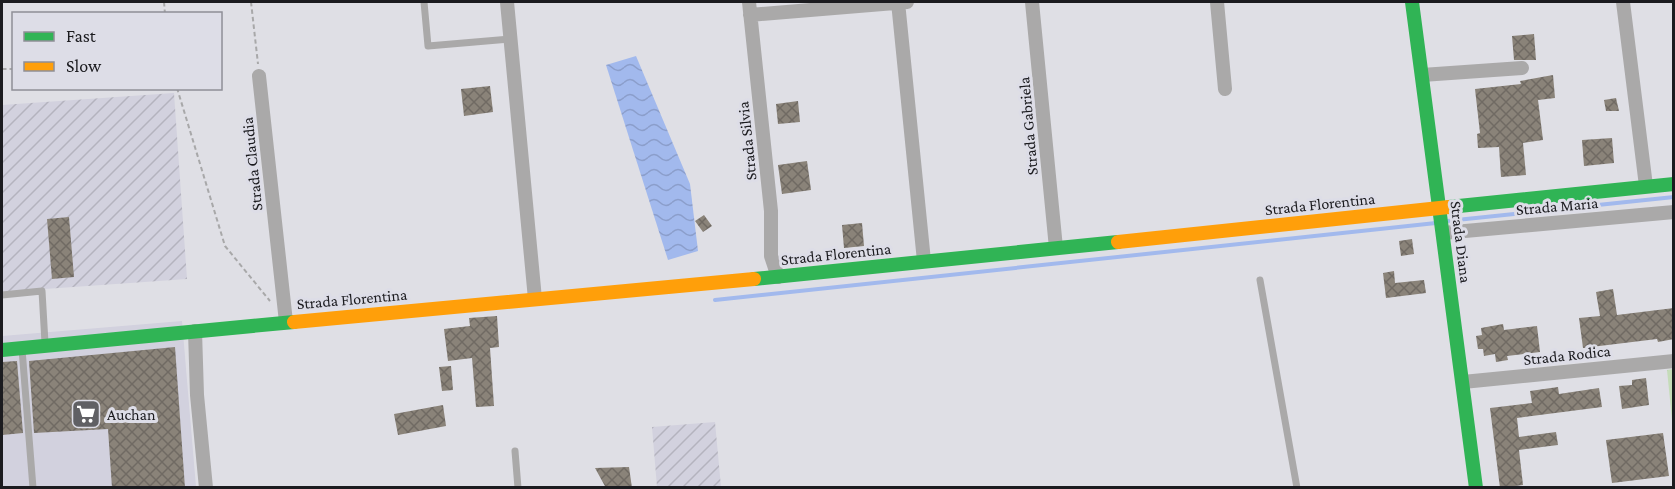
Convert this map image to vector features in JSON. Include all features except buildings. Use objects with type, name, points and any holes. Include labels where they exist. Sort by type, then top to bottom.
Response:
[{"type":"street","points":[[507,2],[535,299]]},
{"type":"street","points":[[898,2],[924,261]]},
{"type":"street","points":[[749,8],[907,2]]},
{"type":"street","name":"Strada Gabriela","points":[[1032,2],[1056,248]]},
{"type":"street","points":[[1217,2],[1226,89]]},
{"type":"street","name":"Strada Diana","points":[[1412,2],[1476,488]]},
{"type":"street","points":[[1623,2],[1646,186]]},
{"type":"street","name":"Strada Silvia","points":[[749,8],[771,211],[771,256],[778,277]]},
{"type":"street","points":[[1422,75],[1522,68]]},
{"type":"street","name":"Strada Claudia","points":[[259,75],[286,322]]},
{"type":"street","name":"Strada Florentina","points":[[2,350],[778,277],[1056,248],[1441,220],[1646,186],[1674,184]]},
{"type":"street","name":"Strada Maria","points":[[1441,220],[1674,212]]},
{"type":"street","points":[[195,331],[197,395],[206,488]]},
{"type":"street","name":"Strada Rodica","points":[[1463,382],[1674,361]]},
{"type":"lane","points":[[424,2],[428,46],[511,39]]},
{"type":"lane","points":[[1260,280],[1297,488]]},
{"type":"lane","points":[[2,295],[42,291],[45,346]]},
{"type":"lane","points":[[22,348],[33,488]]},
{"type":"lane","points":[[515,451],[518,488]]},
{"type":"path","points":[[251,2],[259,75]]},
{"type":"path","points":[[178,90],[225,246],[272,304]]},
{"type":"shaded area","points":[[174,93],[187,279],[2,292],[2,105]]},
{"type":"shaded area","points":[[182,321],[196,487],[2,488],[2,336]]},
{"type":"shaded area","points":[[715,422],[721,487],[657,487],[652,427]]},
{"type":"green space","points":[[1674,369],[1673,430],[1667,370]]},
{"type":"water","points":[[636,56],[690,184],[698,251],[668,260],[606,65]]},
{"type":"waterway","points":[[1447,221],[1674,197]]},
{"type":"waterway","points":[[715,300],[1436,223]]},
{"type":"traffic: fast","points":[[1412,2],[1476,488]]},
{"type":"traffic: fast","points":[[1449,207],[1674,184]]},
{"type":"traffic: fast","points":[[754,279],[1118,242]]},
{"type":"traffic: fast","points":[[2,350],[294,322]]},
{"type":"traffic: slow","points":[[1118,242],[1449,207]]},
{"type":"traffic: slow","points":[[294,322],[754,279]]},
{"type":"place","name":"Auchan","points":[[86,414]]}]
